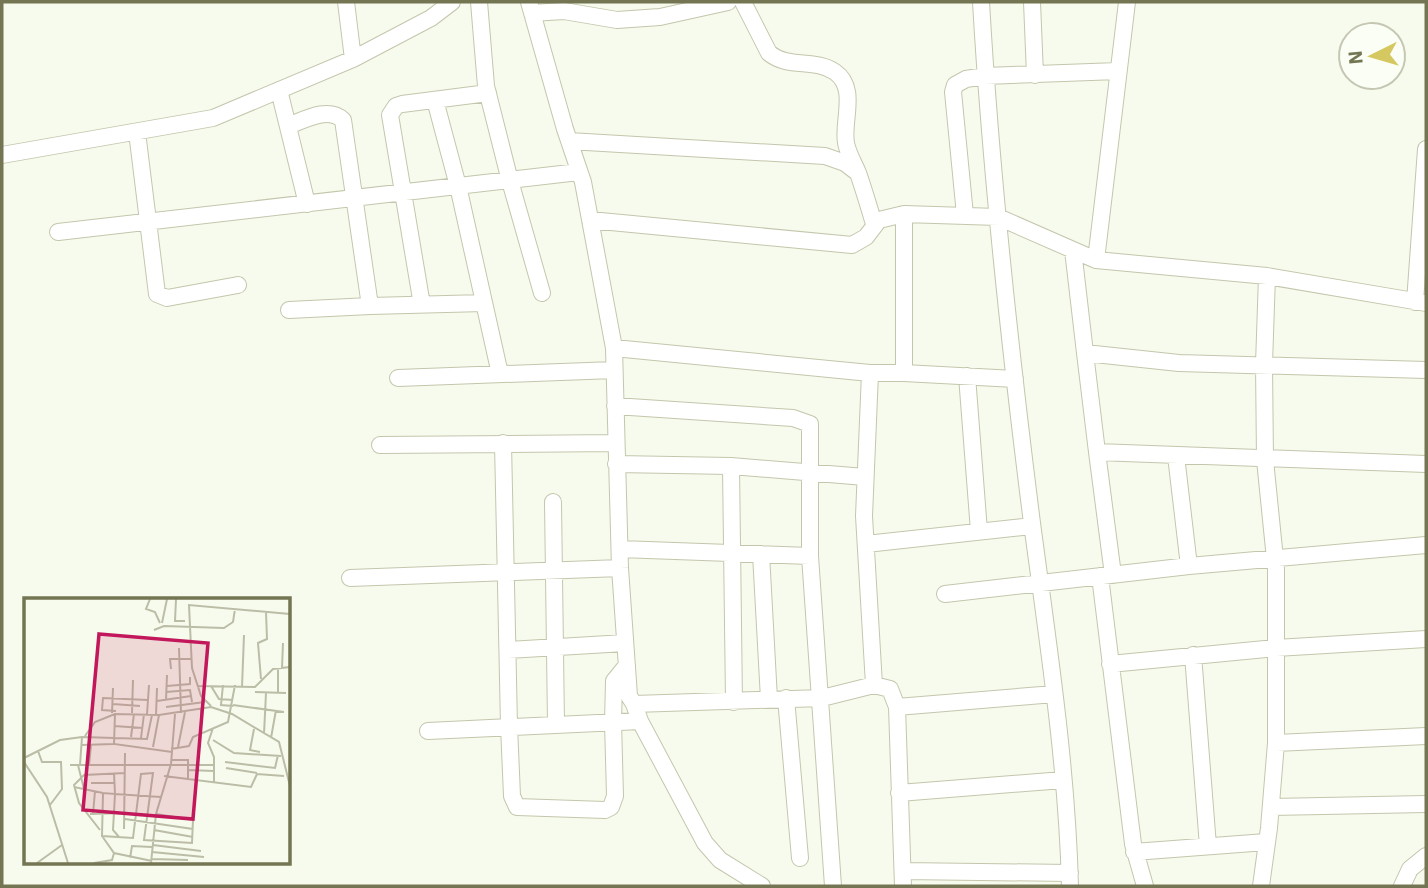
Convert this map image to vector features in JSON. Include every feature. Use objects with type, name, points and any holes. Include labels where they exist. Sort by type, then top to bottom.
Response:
[{"type":"street","points":[[346,2],[353,59]]},
{"type":"street","points":[[2,155],[213,118],[353,59],[431,18],[452,2]]},
{"type":"street","points":[[479,2],[488,93],[542,293]]},
{"type":"street","points":[[728,2],[660,17],[617,20],[530,7],[583,182],[614,348],[620,568],[629,696],[705,843],[720,860],[762,886]]},
{"type":"street","points":[[743,2],[769,53],[776,59],[825,67],[841,79],[848,103],[846,143],[874,225]]},
{"type":"street","points":[[634,704],[822,698],[874,685],[890,689],[897,707],[903,879],[1070,880],[1054,694],[1014,379],[985,76],[981,2]]},
{"type":"street","points":[[1032,2],[1035,75]]},
{"type":"street","points":[[1096,260],[1127,2]]},
{"type":"street","points":[[965,215],[953,92],[955,85],[966,79],[985,76],[1118,71]]},
{"type":"street","points":[[279,90],[307,204]]},
{"type":"street","points":[[422,305],[390,115],[396,106],[488,93]]},
{"type":"street","points":[[435,100],[458,186],[500,374]]},
{"type":"street","points":[[288,125],[322,114],[338,115],[343,120],[370,306]]},
{"type":"street","points":[[137,132],[157,294],[167,298],[238,285]]},
{"type":"street","points":[[569,141],[825,156],[845,163],[858,173]]},
{"type":"street","points":[[590,220],[852,245],[866,237],[879,220],[904,214],[998,217],[1096,260],[1267,276],[1420,302],[1426,149]]},
{"type":"street","points":[[58,232],[579,172]]},
{"type":"street","points":[[904,214],[904,373]]},
{"type":"street","points":[[1073,250],[1097,452],[1110,664],[1134,852],[1144,886]]},
{"type":"street","points":[[1261,886],[1276,743],[1275,558],[1265,460],[1267,276]]},
{"type":"street","points":[[289,310],[484,303]]},
{"type":"street","points":[[614,348],[870,373],[1014,379]]},
{"type":"street","points":[[1085,353],[1179,362],[1426,370]]},
{"type":"street","points":[[398,378],[614,370]]},
{"type":"street","points":[[870,373],[865,477],[874,685]]},
{"type":"street","points":[[967,376],[979,531]]},
{"type":"street","points":[[615,406],[803,420],[810,424],[810,556],[833,886]]},
{"type":"street","points":[[503,443],[509,726],[512,796],[517,807],[605,810],[611,807],[615,796],[614,681],[627,665]]},
{"type":"street","points":[[380,445],[616,443]]},
{"type":"street","points":[[1097,452],[1426,464]]},
{"type":"street","points":[[1176,456],[1189,566]]},
{"type":"street","points":[[616,464],[731,466],[865,477]]},
{"type":"street","points":[[731,466],[734,702]]},
{"type":"street","points":[[553,502],[556,724]]},
{"type":"street","points":[[866,544],[1032,526]]},
{"type":"street","points":[[945,594],[1189,566],[1426,545]]},
{"type":"street","points":[[620,549],[810,556]]},
{"type":"street","points":[[761,554],[769,699]]},
{"type":"street","points":[[350,578],[620,568]]},
{"type":"street","points":[[1110,664],[1276,648],[1426,639]]},
{"type":"street","points":[[508,650],[625,643]]},
{"type":"street","points":[[1193,655],[1208,846]]},
{"type":"street","points":[[897,707],[1054,694]]},
{"type":"street","points":[[786,698],[800,858]]},
{"type":"street","points":[[428,732],[640,721]]},
{"type":"street","points":[[1276,743],[1426,736]]},
{"type":"street","points":[[899,793],[1063,780]]},
{"type":"street","points":[[1270,807],[1426,804]]},
{"type":"street","points":[[1134,852],[1266,842]]},
{"type":"street","points":[[1402,886],[1410,869],[1426,856]]}]
